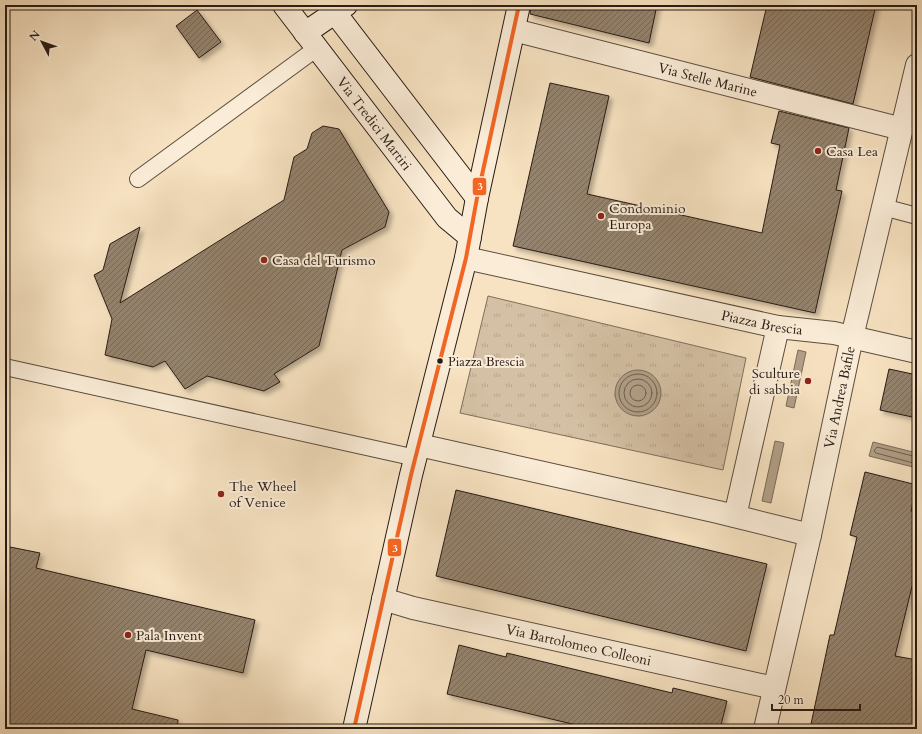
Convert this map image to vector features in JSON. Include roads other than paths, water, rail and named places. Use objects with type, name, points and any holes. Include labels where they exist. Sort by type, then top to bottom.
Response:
[{"type":"street","name":"Via Tredici Martiri","points":[[284,5],[447,218],[470,237]]},
{"type":"street","points":[[354,729],[418,451],[466,258],[477,198],[520,5]]},
{"type":"street","points":[[311,41],[337,8],[477,198]]},
{"type":"street","name":"Via Stelle Marine","points":[[514,30],[902,129]]},
{"type":"street","name":"Via Andrea Bafile","points":[[765,729],[810,535],[852,337],[917,65]]},
{"type":"street","name":"Piazza Brescia","points":[[466,258],[778,327],[834,333],[917,352]]},
{"type":"street","points":[[735,516],[778,327]]},
{"type":"street","points":[[418,451],[735,516],[810,535]]},
{"type":"street","name":"Via Bartolomeo Colleoni","points":[[383,599],[413,608],[774,688]]},
{"type":"lane","points":[[138,179],[311,41]]},
{"type":"lane","points":[[883,207],[917,216]]},
{"type":"lane","points":[[5,367],[418,451]]},
{"type":"water","points":[[798,350],[806,352],[794,408],[786,406]]},
{"type":"water","points":[[634,370],[642,370],[651,374],[657,380],[661,393],[657,406],[651,412],[642,416],[634,416],[625,412],[619,406],[615,397],[615,389],[619,380],[625,374]]},
{"type":"water","points":[[775,441],[784,443],[771,503],[762,501]]},
{"type":"water","points":[[873,442],[917,453],[917,468],[869,456]]},
{"type":"place","name":"Casa Lea","points":[[818,151]]},
{"type":"place","name":"Condominio Europa","points":[[601,216]]},
{"type":"place","name":"Casa del Turismo","points":[[264,260]]},
{"type":"place","name":"Piazza Brescia","points":[[440,361]]},
{"type":"place","name":"Sculture di sabbia","points":[[808,381]]},
{"type":"place","name":"The Wheel of Venice","points":[[221,494]]},
{"type":"place","name":"Pala Invent","points":[[128,635]]}]
